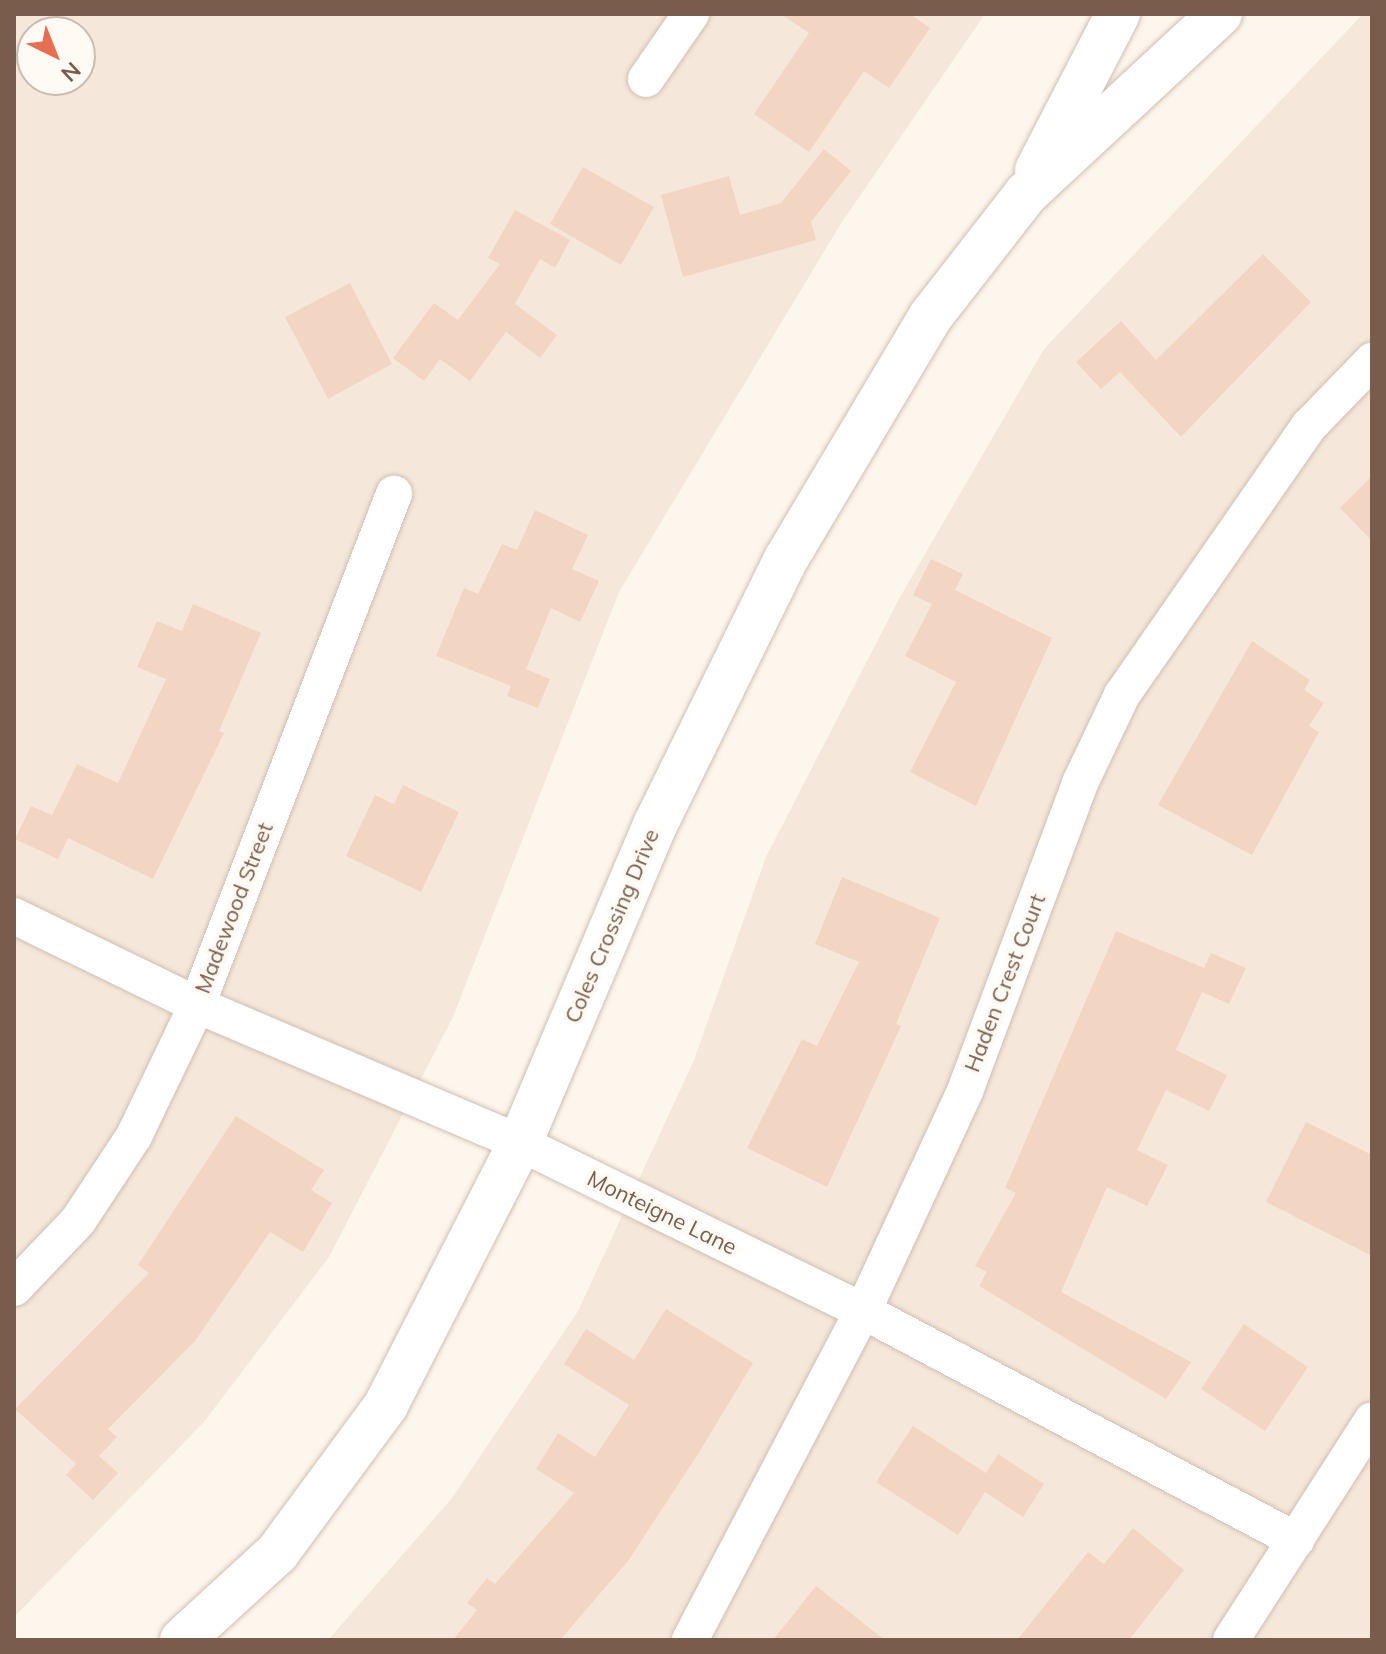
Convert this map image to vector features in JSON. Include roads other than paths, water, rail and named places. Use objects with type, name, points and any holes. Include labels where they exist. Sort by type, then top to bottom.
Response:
[{"type":"street","points":[[646,79],[691,14]]},
{"type":"street","name":"Coles Crossing Drive","points":[[1026,194],[1118,14]]},
{"type":"street","name":"Coles Crossing Drive","points":[[182,1640],[277,1553],[386,1405],[520,1143],[656,823],[786,559],[931,316],[1026,194],[1220,14]]},
{"type":"street","name":"Haden Crest Court","points":[[690,1640],[863,1311],[965,1091],[1080,783],[1122,695],[1309,426],[1372,361]]},
{"type":"street","name":"Madewood Street","points":[[14,1288],[78,1221],[134,1136],[197,1005],[394,494]]},
{"type":"street","name":"Monteigne Lane","points":[[14,916],[197,1005],[520,1143],[863,1311],[1296,1540]]},
{"type":"street","points":[[1231,1640],[1372,1420]]}]
